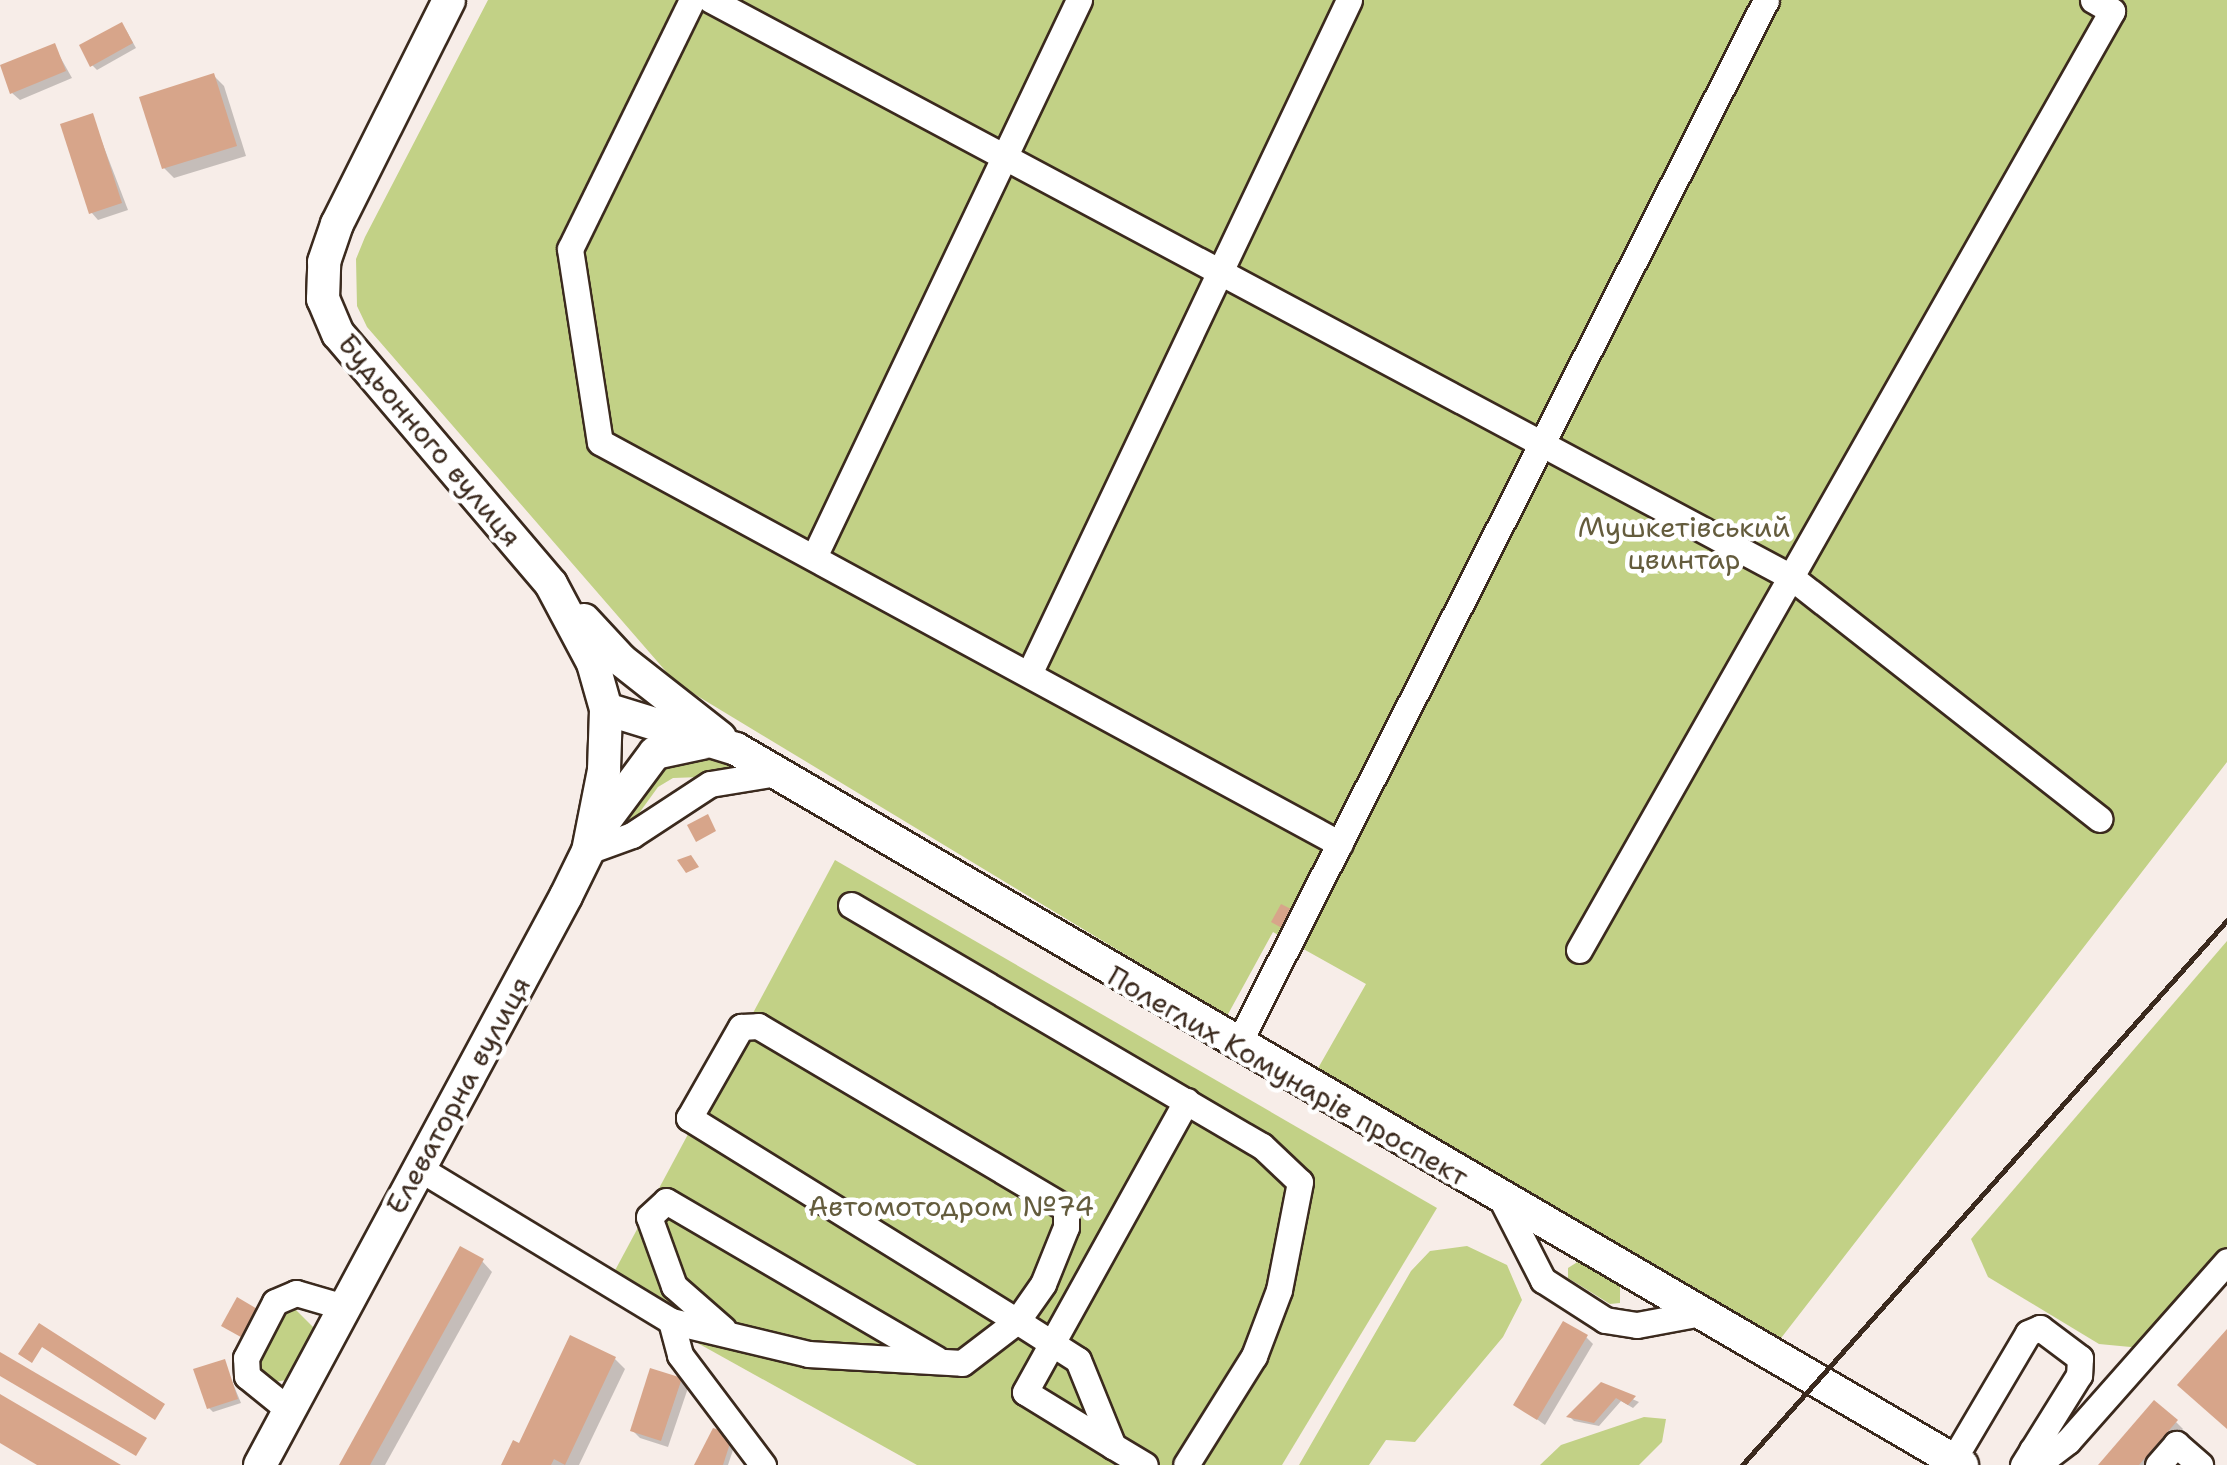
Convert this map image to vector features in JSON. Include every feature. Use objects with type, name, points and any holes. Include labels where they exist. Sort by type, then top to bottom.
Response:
[{"type":"main road","name":"Будьонного вулиця","points":[[449,0],[337,224],[324,262],[323,299],[338,334],[550,584],[593,663],[606,709]]},
{"type":"main road","points":[[550,584],[621,660],[736,750]]},
{"type":"main road","name":"Полеглих Комунарів проспект","points":[[606,709],[736,750],[1502,1202],[1957,1462]]},
{"type":"main road","name":"Елеваторна вулиця","points":[[260,1465],[588,851],[604,770],[606,709]]},
{"type":"main road","points":[[588,851],[610,809],[655,754],[691,743],[736,750]]},
{"type":"lane","points":[[692,0],[570,249],[600,442],[1340,844]]},
{"type":"lane","points":[[710,0],[1006,154],[1791,576],[2100,819]]},
{"type":"lane","points":[[814,557],[1079,0]]},
{"type":"lane","points":[[1029,674],[1349,0]]},
{"type":"lane","points":[[1237,1046],[1766,0]]},
{"type":"lane","points":[[1579,950],[2112,11],[2093,0]]},
{"type":"lane","points":[[588,851],[632,835],[710,784],[777,773]]},
{"type":"lane","points":[[851,905],[1262,1146],[1300,1182],[1279,1290],[1254,1356],[1186,1465]]},
{"type":"lane","points":[[417,1168],[671,1322],[724,1329],[808,1354],[962,1363],[1017,1322],[1043,1284],[1066,1227],[1066,1208],[758,1026],[742,1027],[689,1118],[1017,1322],[1051,1343],[1078,1360],[1113,1446]]},
{"type":"lane","points":[[1145,1465],[1025,1392],[1186,1100]]},
{"type":"lane","points":[[724,1329],[674,1286],[649,1218],[666,1201],[940,1362]]},
{"type":"lane","points":[[1502,1202],[1543,1280],[1605,1320],[1637,1325],[1696,1314]]},
{"type":"lane","points":[[2027,1458],[2047,1457],[2068,1442],[2227,1261]]},
{"type":"lane","points":[[289,1410],[247,1376],[246,1358],[274,1302],[296,1293],[344,1307]]},
{"type":"lane","points":[[671,1322],[680,1355],[762,1465]]},
{"type":"lane","points":[[1957,1462],[2028,1333],[2040,1328],[2080,1358],[2080,1375],[2027,1458]]},
{"type":"lane","points":[[2158,1465],[2176,1444],[2200,1465]]},
{"type":"green space","name":"Мушкетівський цвинтар","points":[[488,0],[2227,0],[2227,762],[1775,1346],[1317,1070],[1366,984],[1273,932],[1227,1016],[676,683],[367,327],[357,306],[356,259],[365,237]]},
{"type":"green space","points":[[711,755],[756,775],[673,778],[658,787],[632,823],[619,822],[657,763]]},
{"type":"green space","name":"Автомотодром №74","points":[[835,860],[1437,1208],[1282,1465],[917,1465],[604,1291]]},
{"type":"green space","points":[[2227,941],[2227,1249],[2141,1348],[2099,1344],[1988,1277],[1971,1239]]},
{"type":"green space","points":[[1467,1246],[1507,1265],[1522,1300],[1503,1337],[1415,1442],[1386,1440],[1369,1465],[1299,1465],[1411,1271],[1430,1251]]},
{"type":"green space","points":[[1579,1261],[1620,1285],[1620,1303],[1610,1304],[1568,1278],[1568,1268]]},
{"type":"green space","points":[[291,1305],[315,1329],[287,1380],[268,1383],[252,1371],[278,1307]]},
{"type":"green space","points":[[1644,1417],[1666,1419],[1662,1442],[1639,1465],[1540,1465],[1561,1445]]},
{"type":"building","points":[[122,22],[133,43],[90,67],[79,45]]},
{"type":"building","points":[[55,43],[66,71],[10,94],[0,65]]},
{"type":"building","points":[[214,73],[237,146],[162,169],[139,97]]},
{"type":"building","points":[[93,113],[122,203],[89,214],[60,124]]},
{"type":"building","points":[[708,814],[716,831],[696,842],[687,825]]},
{"type":"building","points":[[691,855],[699,867],[686,873],[677,860]]},
{"type":"building","points":[[1281,904],[1301,914],[1291,933],[1271,922]]},
{"type":"building","points":[[460,1246],[484,1259],[370,1465],[339,1465]]},
{"type":"building","points":[[237,1297],[264,1313],[248,1341],[221,1326]]},
{"type":"building","points":[[1563,1321],[1588,1335],[1537,1420],[1513,1405]]},
{"type":"building","points":[[39,1323],[165,1404],[155,1420],[42,1347],[32,1363],[18,1354]]},
{"type":"building","points":[[2227,1329],[2227,1429],[2177,1385]]},
{"type":"building","points":[[570,1335],[616,1357],[565,1465],[554,1459],[551,1465],[501,1465],[513,1440],[519,1443]]},
{"type":"building","points":[[0,1352],[147,1438],[136,1456],[0,1376]]},
{"type":"building","points":[[225,1359],[238,1399],[207,1409],[193,1369]]},
{"type":"building","points":[[650,1368],[682,1378],[661,1441],[630,1431]]},
{"type":"building","points":[[1601,1382],[1636,1396],[1628,1405],[1616,1398],[1594,1423],[1566,1417]]},
{"type":"building","points":[[0,1394],[121,1465],[37,1465],[0,1443]]},
{"type":"building","points":[[2154,1400],[2178,1420],[2139,1465],[2098,1465]]},
{"type":"building","points":[[713,1428],[733,1434],[723,1465],[694,1465]]},
{"type":"railway","points":[[1742,1465],[2227,920]]}]
